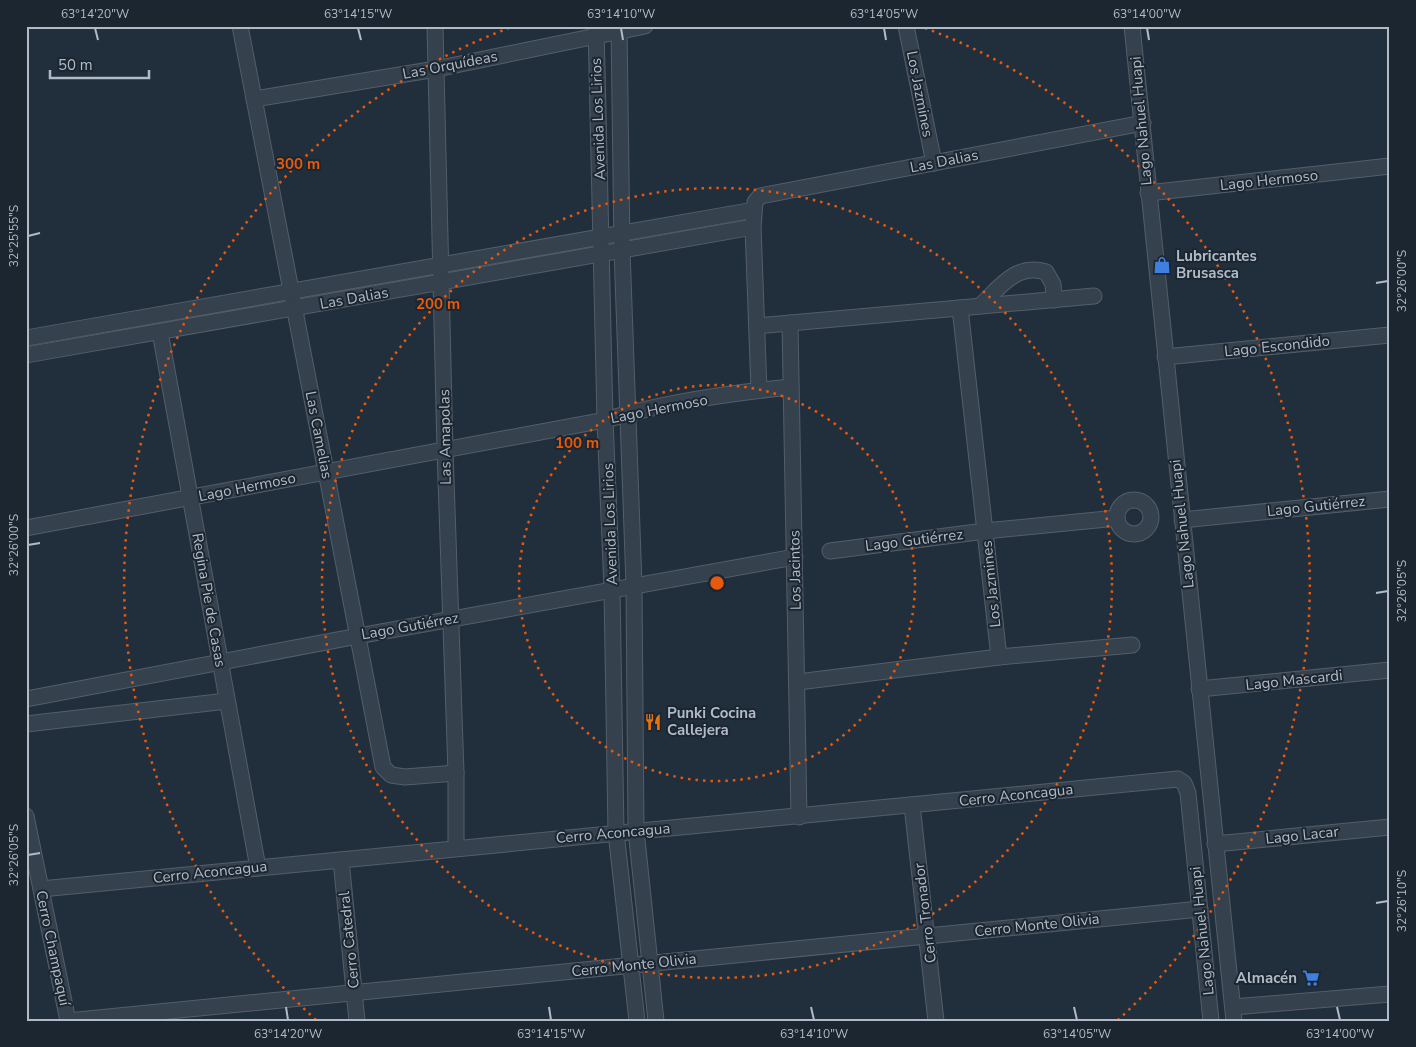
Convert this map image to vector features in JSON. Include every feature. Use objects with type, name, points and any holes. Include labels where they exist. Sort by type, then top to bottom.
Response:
[{"type":"street","name":"Las Camelias","points":[[240,26],[383,767],[391,775],[404,777],[456,773]]},
{"type":"street","name":"Las Amapolas","points":[[435,26],[445,450],[456,773],[456,848]]},
{"type":"street","name":"Las Orquídeas","points":[[254,99],[436,69],[596,31],[645,26]]},
{"type":"street","name":"Los Jazmines","points":[[906,26],[934,163]]},
{"type":"street","name":"Lago Nahuel Huapi","points":[[1132,26],[1233,1014]]},
{"type":"street","name":"Avenida Los Lirios","points":[[619,29],[622,250],[630,412],[634,586],[636,830],[656,1021]]},
{"type":"street","name":"Avenida Los Lirios","points":[[596,31],[605,420],[612,590],[616,832],[637,1021]]},
{"type":"street","name":"Las Dalias","points":[[26,338],[754,210],[756,199],[760,196],[1143,124]]},
{"type":"street","name":"Lago Hermoso","points":[[1148,193],[1390,166]]},
{"type":"street","points":[[754,210],[758,390]]},
{"type":"street","name":"Las Dalias","points":[[26,355],[753,227]]},
{"type":"street","points":[[980,306],[1020,271],[1034,268],[1046,272],[1053,284],[1054,300]]},
{"type":"street","points":[[757,326],[1094,296]]},
{"type":"street","name":"Los Jazmines","points":[[960,308],[999,657]]},
{"type":"street","name":"Los Jacintos","points":[[790,323],[799,817]]},
{"type":"street","name":"Regina Pie de Casas","points":[[160,332],[258,868]]},
{"type":"street","name":"Lago Escondido","points":[[1165,357],[1390,335]]},
{"type":"street","name":"Lago Hermoso","points":[[26,528],[605,420],[630,412],[758,390],[791,387]]},
{"type":"street","name":"Lago Gutiérrez","points":[[1182,520],[1390,499]]},
{"type":"street","name":"Lago Gutiérrez","points":[[830,551],[985,531],[1117,518]]},
{"type":"street","name":"Lago Gutiérrez","points":[[26,699],[450,619],[795,557]]},
{"type":"street","points":[[798,682],[999,657],[1132,645]]},
{"type":"street","name":"Lago Mascardi","points":[[1199,689],[1390,670]]},
{"type":"street","points":[[26,724],[227,700]]},
{"type":"street","name":"Cerro Aconcagua","points":[[41,889],[636,830],[912,806],[1170,779],[1178,779],[1184,783]]},
{"type":"street","name":"Lago Nahuel Huapi","points":[[1184,783],[1188,793],[1211,1021]]},
{"type":"street","name":"Cerro Tronador","points":[[912,806],[936,1021]]},
{"type":"street","name":"Cerro Champaquí","points":[[26,816],[68,1021]]},
{"type":"street","name":"Lago Lacar","points":[[1215,844],[1390,827]]},
{"type":"street","name":"Cerro Catedral","points":[[341,860],[358,1021]]},
{"type":"street","name":"Cerro Monte Olivia","points":[[68,1021],[1200,909]]},
{"type":"street","points":[[1233,1014],[1390,994]]},
{"type":"place","name":"Lubricantes Brusasca","points":[[1162,265]]},
{"type":"place","name":"Punki Cocina Callejera","points":[[653,722]]},
{"type":"place","name":"Almacén","points":[[1311,978]]}]
